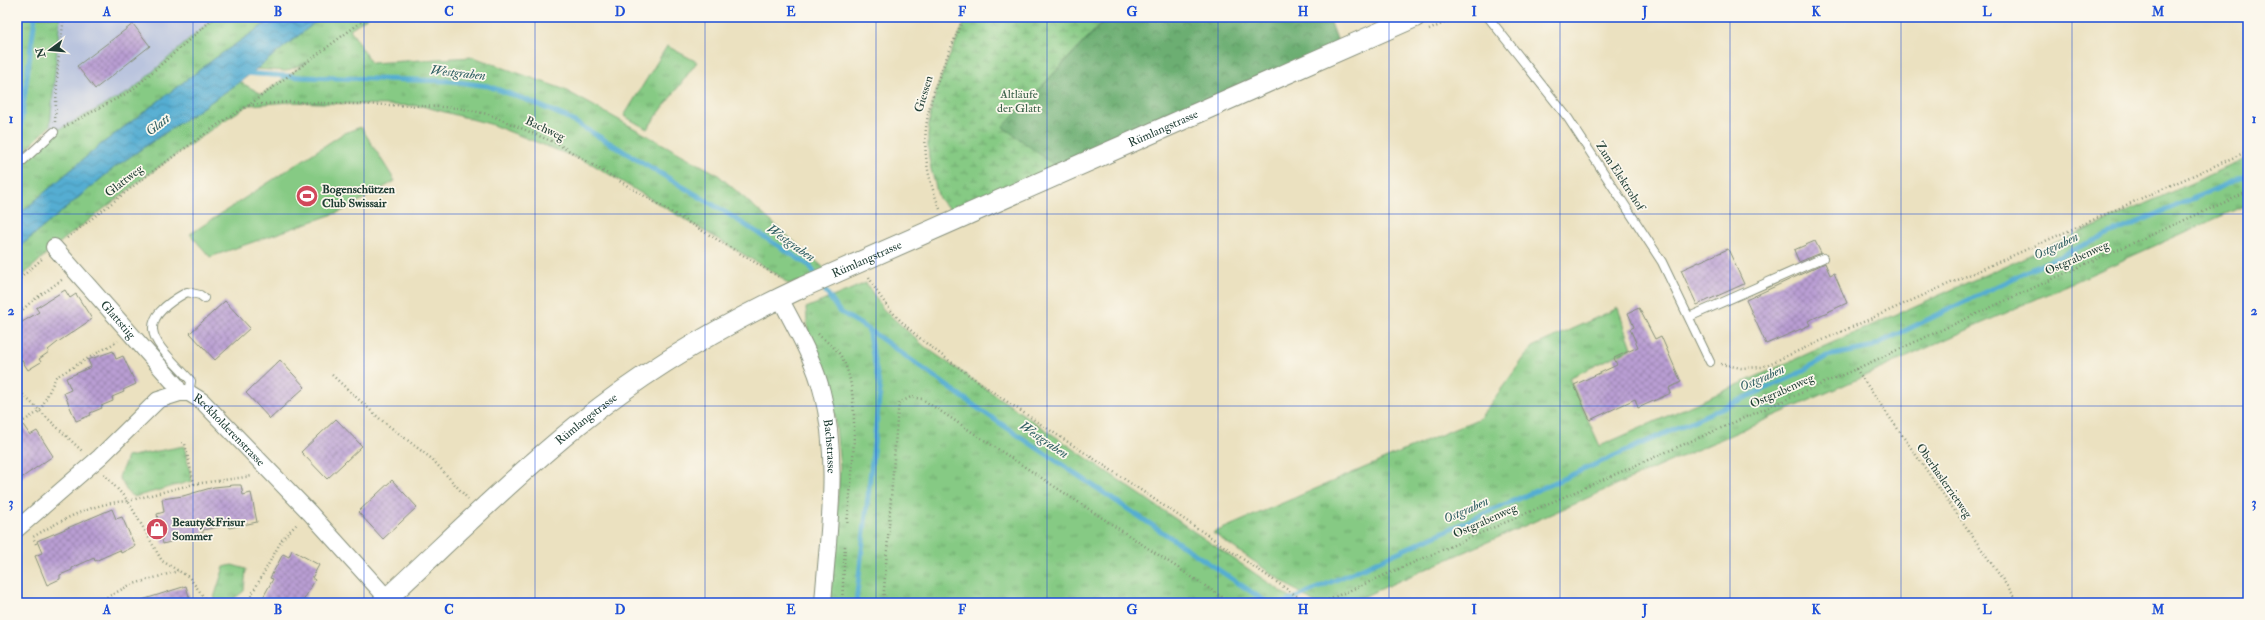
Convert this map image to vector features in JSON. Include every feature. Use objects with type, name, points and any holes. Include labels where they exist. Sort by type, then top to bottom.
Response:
[{"type":"street","name":"Rümlangstrasse","points":[[385,601],[479,512],[578,424],[621,392],[680,353],[792,292],[1415,17]]},
{"type":"street","name":"Glattstiig","points":[[54,247],[184,393]]},
{"type":"street","name":"Bachstrasse","points":[[792,292],[810,358],[822,391],[829,424],[833,455],[823,603]]},
{"type":"street","name":"Reckholderenstrasse","points":[[17,529],[94,462],[158,400],[184,393],[202,401],[310,513],[385,601]]},
{"type":"lane","name":"Zum Elektrohof","points":[[1488,17],[1568,118],[1662,262],[1690,317],[1710,362]]},
{"type":"lane","points":[[17,166],[54,132]]},
{"type":"lane","points":[[1690,317],[1823,258]]},
{"type":"lane","points":[[184,393],[191,381],[159,345],[153,334],[152,324],[166,305],[187,292],[200,295],[204,298]]},
{"type":"path","points":[[54,132],[58,63],[64,17]]},
{"type":"path","points":[[54,132],[131,91],[215,17]]},
{"type":"path","name":"Glattweg","points":[[17,281],[54,247],[149,174],[223,121],[249,105],[368,17]]},
{"type":"path","name":"Giessen","points":[[938,203],[927,168],[924,144],[926,114],[940,74],[964,17]]},
{"type":"path","name":"Bachweg","points":[[249,105],[290,102],[376,104],[458,108],[488,114],[558,144],[778,276],[788,284],[792,292]]},
{"type":"path","points":[[1710,362],[1741,368],[1762,367],[2248,151]]},
{"type":"path","name":"Ostgrabenweg","points":[[1321,603],[1856,369],[2092,261],[2248,192]]},
{"type":"path","points":[[17,315],[74,269]]},
{"type":"path","points":[[877,293],[908,329],[992,392],[1307,603]]},
{"type":"path","points":[[17,425],[40,411],[56,377],[131,333]]},
{"type":"path","name":"Oberhaslerrietweg","points":[[1856,369],[2019,603]]},
{"type":"path","points":[[332,375],[380,419],[432,459],[479,512]]},
{"type":"path","points":[[17,389],[94,462],[128,501],[162,561],[189,577],[208,603]]},
{"type":"path","points":[[883,603],[899,403],[911,397],[922,399],[1231,603]]},
{"type":"path","points":[[181,442],[185,444],[194,484]]},
{"type":"path","points":[[36,544],[33,537],[71,515],[112,502],[128,501],[194,484],[255,476],[265,467]]},
{"type":"path","points":[[247,603],[283,538],[310,513]]},
{"type":"path","points":[[96,603],[130,586],[178,570]]},
{"type":"shaded area","points":[[60,17],[215,17],[131,91],[54,132],[50,126]]},
{"type":"green space","points":[[17,17],[60,17],[50,126],[17,159]]},
{"type":"green space","points":[[215,17],[275,17],[214,59],[99,146],[17,216],[19,172],[33,151],[54,132],[131,91]]},
{"type":"green space","points":[[322,17],[368,17],[350,29],[371,63],[473,57],[563,89],[717,174],[832,275],[788,284],[778,275],[592,164],[490,124],[422,106],[290,102],[249,105],[223,121],[149,174],[54,247],[17,281],[17,249],[115,167],[240,82],[262,94],[307,62],[286,71],[256,69]]},
{"type":"green space","name":"Altläufe der Glatt","points":[[967,17],[1107,17],[1003,127],[1057,167],[954,212],[940,200],[938,196],[929,158],[928,137],[930,116],[941,76]]},
{"type":"green space","points":[[1108,17],[1329,17],[1341,50],[1063,172],[1003,127]]},
{"type":"green space","points":[[667,46],[697,62],[647,129],[624,116]]},
{"type":"green space","name":"Bogenschützen Club Swissair","points":[[361,127],[395,181],[342,211],[210,257],[190,234],[344,133]]},
{"type":"green space","points":[[2248,158],[2248,204],[1851,382],[1349,603],[1314,603],[1213,533],[1480,418],[1532,347],[1618,308],[1632,348],[1569,378],[1600,446]]},
{"type":"green space","points":[[866,283],[883,309],[925,347],[1298,603],[830,603],[840,467],[835,417],[826,375],[808,332],[806,308]]},
{"type":"green space","points":[[184,446],[192,481],[134,497],[128,493],[119,477],[127,457]]},
{"type":"green space","points":[[232,565],[246,569],[244,591],[228,603],[216,603],[213,601],[224,567]]},
{"type":"water","name":"Glatt","points":[[275,17],[322,17],[240,82],[115,167],[17,249],[17,216],[99,146],[214,59]]},
{"type":"building","points":[[133,24],[150,46],[95,89],[77,66]]},
{"type":"building","points":[[1815,241],[1821,253],[1799,262],[1794,250]]},
{"type":"building","points":[[1728,249],[1744,284],[1697,305],[1681,270]]},
{"type":"building","points":[[1825,263],[1830,275],[1834,273],[1847,303],[1808,321],[1810,325],[1766,344],[1746,300]]},
{"type":"building","points":[[65,290],[70,298],[76,294],[92,319],[58,342],[48,350],[49,352],[39,359],[41,362],[28,370],[17,353],[17,325],[39,312],[36,308]]},
{"type":"building","points":[[225,301],[250,328],[215,360],[190,333]]},
{"type":"building","points":[[1639,308],[1655,339],[1661,336],[1681,382],[1669,388],[1671,393],[1638,408],[1635,399],[1590,420],[1574,385],[1617,365],[1614,358],[1638,347],[1630,329],[1634,327],[1628,313]]},
{"type":"building","points":[[113,351],[116,359],[123,356],[136,384],[123,390],[124,392],[112,397],[113,401],[90,413],[91,415],[76,421],[64,393],[71,390],[66,378],[91,367],[88,360]]},
{"type":"building","points":[[280,360],[305,387],[270,419],[246,393]]},
{"type":"building","points":[[17,416],[30,435],[37,431],[53,456],[17,481]]},
{"type":"building","points":[[336,419],[362,446],[327,479],[301,452]]},
{"type":"building","points":[[392,480],[417,507],[383,539],[358,512]]},
{"type":"building","points":[[241,485],[243,495],[251,493],[257,522],[229,528],[228,525],[203,530],[203,533],[176,537],[177,540],[163,544],[157,514],[164,512],[162,499],[183,496],[214,487]]},
{"type":"building","points":[[112,509],[116,519],[122,517],[135,546],[121,553],[120,550],[95,561],[94,558],[72,568],[72,570],[60,575],[60,579],[47,585],[35,556],[42,553],[37,541]]},
{"type":"building","points":[[292,550],[319,565],[312,578],[315,580],[302,603],[260,603],[273,579],[270,578],[283,554],[289,557]]},
{"type":"building","points":[[186,586],[191,603],[142,603],[142,600]]},
{"type":"waterway","points":[[17,151],[35,17]]},
{"type":"waterway","name":"Westgraben","points":[[244,73],[302,77],[451,81],[488,86],[527,100],[566,117],[720,209],[810,266],[816,276]]},
{"type":"waterway","name":"Ostgraben","points":[[1284,603],[1796,375],[1827,356],[1869,348],[2068,252],[2248,175]]},
{"type":"waterway","name":"Westgraben","points":[[820,283],[839,311],[868,329],[979,409],[1268,603]]},
{"type":"waterway","points":[[856,603],[880,390],[868,329]]},
{"type":"place","name":"Bogenschützen Club Swissair","points":[[307,196]]},
{"type":"place","name":"Beauty&Frisur Sommer","points":[[157,529]]}]
